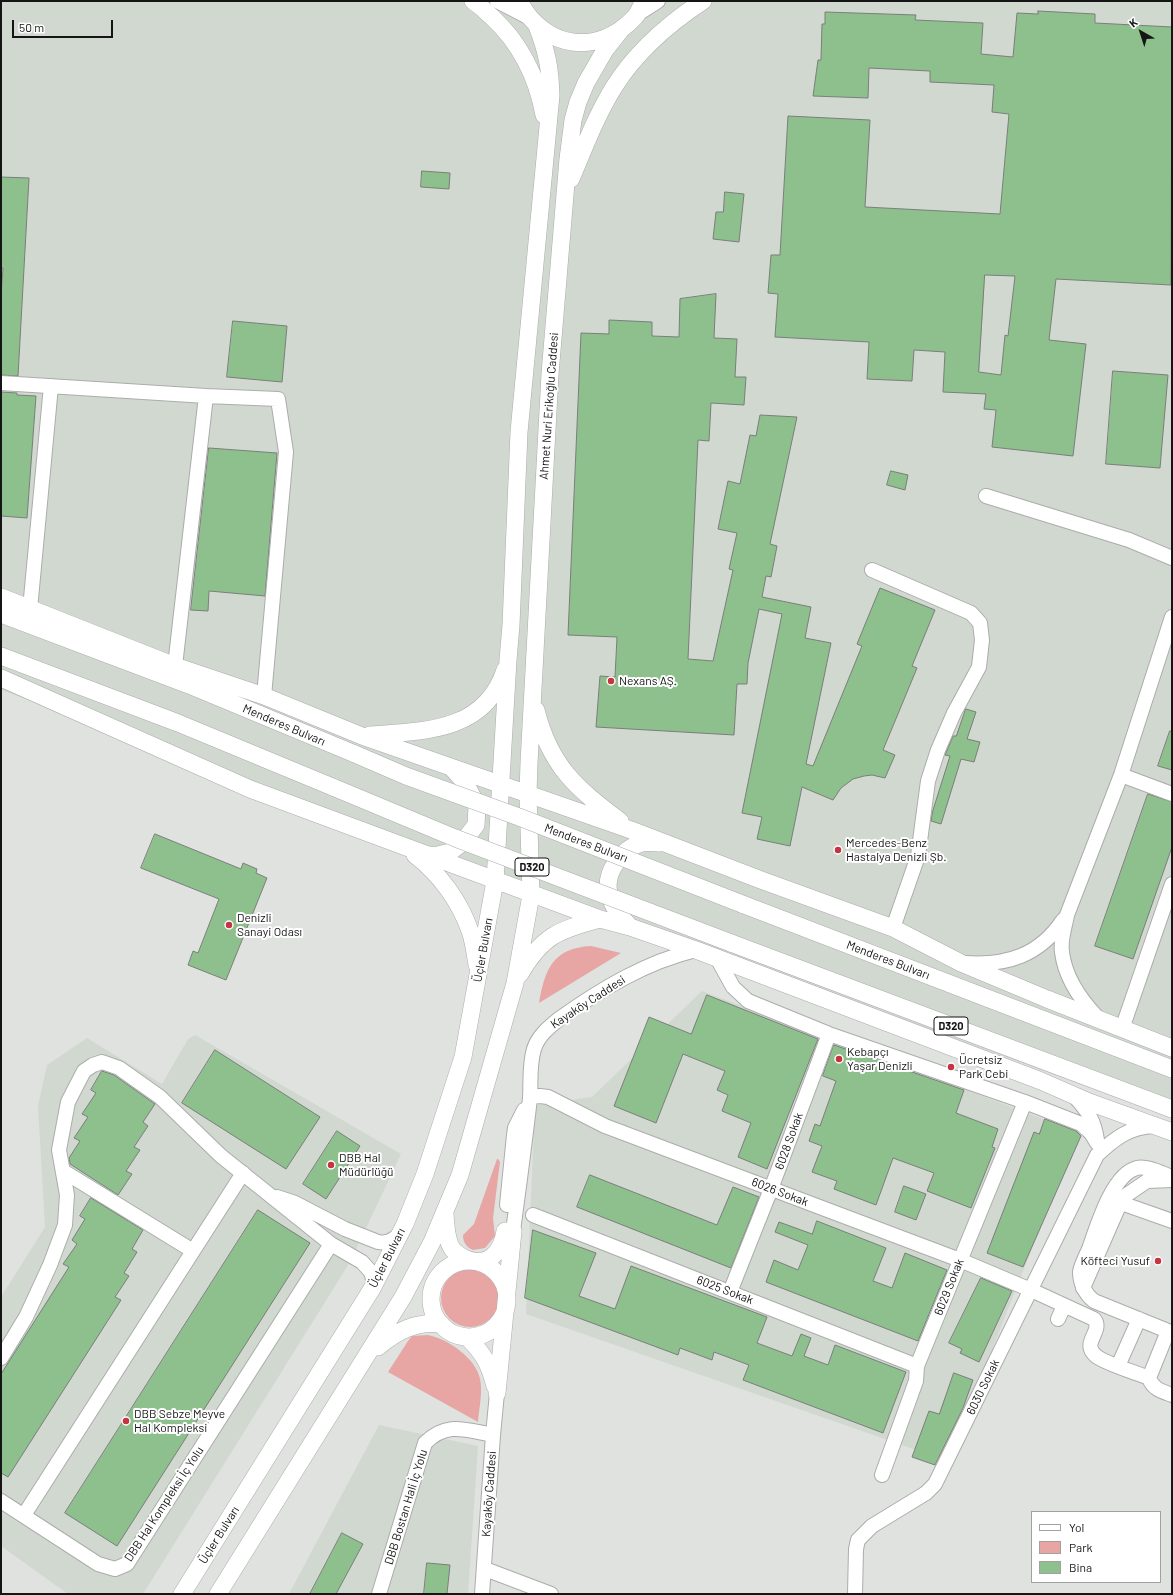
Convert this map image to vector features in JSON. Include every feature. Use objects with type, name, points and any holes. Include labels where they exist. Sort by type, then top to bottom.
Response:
[{"type":"main road","points":[[473,1],[502,26],[522,54],[541,96],[548,139]]},
{"type":"main road","points":[[502,784],[511,625],[519,432],[551,95],[550,68],[545,47],[533,22],[519,1]]},
{"type":"main road","points":[[565,194],[586,143],[614,87],[642,51],[674,21],[703,1]]},
{"type":"main road","points":[[533,22],[549,35],[563,40],[578,43],[592,42],[607,38],[620,31],[640,8]]},
{"type":"main road","name":"Ahmet Nuri Erikoğlu Caddesi","points":[[531,895],[528,794],[550,374],[565,194],[573,120],[578,102],[586,83],[599,61],[620,31]]},
{"type":"main road","points":[[1,597],[175,666],[264,696],[362,736],[631,830],[760,880],[893,928],[961,963],[1047,999],[1172,1048]]},
{"type":"main road","name":"Menderes Bulvarı","points":[[1,614],[189,685],[406,776],[519,817],[1172,1069]]},
{"type":"main road","name":"D320","points":[[1,656],[178,723],[455,838],[1172,1110]]},
{"type":"main road","points":[[362,736],[440,728],[470,716],[490,697],[503,675],[508,660]]},
{"type":"main road","points":[[1,678],[250,789],[600,920],[630,928],[696,950],[1164,1129]]},
{"type":"main road","points":[[533,700],[538,721],[547,742],[562,769],[574,783],[631,830]]},
{"type":"main road","points":[[407,849],[434,856],[450,852],[462,843],[476,826],[477,806],[466,784],[450,766]]},
{"type":"main road","name":"Üçler Bulvarı","points":[[182,1594],[373,1287],[399,1235],[425,1174],[463,1057],[495,881],[502,784]]},
{"type":"main road","points":[[630,928],[619,915],[612,903],[608,891],[609,876],[615,864],[627,850],[642,843],[663,842]]},
{"type":"main road","points":[[407,849],[428,865],[460,908],[471,932],[478,976]]},
{"type":"main road","points":[[218,1594],[403,1297],[445,1214],[460,1175],[515,983],[531,895]]},
{"type":"main road","points":[[515,983],[536,949],[545,941],[562,930],[600,920]]},
{"type":"main road","points":[[1122,1029],[1172,1062]]},
{"type":"main road","points":[[445,1214],[447,1232],[453,1250],[464,1258],[477,1262],[490,1266],[499,1275],[506,1287],[505,1313],[499,1323],[490,1331],[479,1336],[467,1337],[455,1334],[441,1324],[432,1308],[434,1285],[441,1273],[452,1265],[464,1261],[477,1262],[489,1259],[497,1253],[509,1231]]},
{"type":"main road","points":[[497,1393],[506,1305],[509,1231]]},
{"type":"main road","points":[[368,1355],[387,1339],[406,1328],[418,1324],[441,1324]]},
{"type":"main road","points":[[467,1337],[484,1357],[490,1368],[497,1393]]},
{"type":"street","points":[[497,1],[533,22]]},
{"type":"street","points":[[640,8],[658,1]]},
{"type":"street","points":[[1,383],[278,399],[286,452],[264,696]]},
{"type":"street","points":[[30,609],[51,386]]},
{"type":"street","points":[[175,666],[206,396]]},
{"type":"street","points":[[986,496],[1129,540],[1172,558]]},
{"type":"street","points":[[872,570],[971,613],[980,623],[982,640],[979,667],[954,713],[938,750],[930,774],[918,856],[893,928]]},
{"type":"street","points":[[1098,1018],[1083,1003],[1074,989],[1065,969],[1062,951],[1063,933],[1067,915],[1121,775],[1172,617]]},
{"type":"street","points":[[1121,775],[1172,794]]},
{"type":"street","points":[[1122,1029],[1172,884]]},
{"type":"street","points":[[961,963],[979,964],[1010,960],[1032,951],[1054,934],[1067,915]]},
{"type":"street","name":"Kayaköy Caddesi","points":[[509,1231],[515,1128],[530,1097],[531,1070],[534,1048],[539,1040],[551,1025],[588,1000],[649,965],[696,950]]},
{"type":"street","points":[[717,958],[733,987],[748,1001],[829,1034],[1025,1102],[1081,1124],[1091,1133],[1097,1149]]},
{"type":"street","name":"6028 Sokak","points":[[730,1292],[772,1189],[829,1034]]},
{"type":"street","points":[[1,1358],[26,1316],[50,1265],[65,1225],[67,1196],[60,1150],[68,1102],[84,1071],[102,1062],[119,1068],[160,1097],[221,1156],[331,1244],[367,1266],[373,1279],[373,1287]]},
{"type":"street","points":[[1073,1095],[1086,1109],[1093,1121],[1097,1149]]},
{"type":"street","name":"6026 Sokak","points":[[530,1097],[548,1097],[605,1126],[960,1260],[1031,1290],[1096,1321],[1097,1328],[1090,1342],[1092,1352],[1100,1359],[1118,1366]]},
{"type":"street","name":"6029 Sokak","points":[[882,1475],[916,1381],[917,1366],[1025,1102]]},
{"type":"street","name":"6030 Sokak","points":[[854,1594],[856,1549],[858,1540],[872,1526],[926,1493],[935,1484],[1031,1290],[1097,1149],[1125,1133],[1141,1127],[1164,1129]]},
{"type":"street","points":[[1148,1378],[1166,1353],[1168,1331],[1094,1301],[1087,1296],[1080,1272],[1100,1218],[1114,1188],[1122,1178],[1129,1171],[1139,1167],[1154,1170],[1172,1178]]},
{"type":"street","points":[[63,1171],[193,1251]]},
{"type":"street","points":[[24,1515],[243,1173]]},
{"type":"street","points":[[1084,1288],[1125,1196],[1133,1189],[1147,1181],[1172,1178]]},
{"type":"street","points":[[271,1195],[295,1203],[345,1230],[378,1242],[384,1243],[391,1241],[399,1235]]},
{"type":"street","points":[[1121,1203],[1172,1222]]},
{"type":"street","name":"6025 Sokak","points":[[533,1215],[917,1366]]},
{"type":"street","name":"DBB Hal Kompleksi İç Yolu","points":[[1,1501],[98,1564],[115,1569],[127,1564],[331,1244]]},
{"type":"street","points":[[1058,1319],[1064,1306]]},
{"type":"street","points":[[1139,1319],[1118,1366],[1148,1378],[1151,1384],[1157,1389],[1172,1395]]},
{"type":"street","name":"Kayaköy Caddesi","points":[[482,1594],[497,1393]]},
{"type":"street","name":"DBB Bostan Hali İç Yolu","points":[[379,1594],[425,1443],[439,1432],[451,1428],[493,1435]]},
{"type":"street","points":[[485,1569],[551,1594]]},
{"type":"shaded area","points":[[1,1],[1172,1],[1172,1118],[1,690]]},
{"type":"shaded area","points":[[702,991],[1078,1132],[948,1461],[526,1314],[535,1105],[592,1097]]},
{"type":"shaded area","name":"DBB Sebze Meyve Hal Kompleksi","points":[[195,1035],[401,1154],[350,1262],[143,1594],[68,1594],[1,1546],[1,1297],[45,1227],[38,1106],[47,1065],[87,1038],[162,1084],[188,1039]]},
{"type":"shaded area","points":[[379,1425],[478,1446],[468,1594],[289,1594]]},
{"type":"green space","points":[[591,946],[621,953],[539,1003],[544,980],[553,962],[559,956],[568,951]]},
{"type":"green space","points":[[497,1159],[500,1162],[493,1218],[495,1236],[485,1248],[473,1250],[465,1244],[463,1235],[474,1224]]},
{"type":"green space","points":[[470,1269],[481,1271],[494,1282],[497,1287],[499,1298],[497,1309],[486,1322],[481,1325],[470,1327],[459,1325],[446,1314],[443,1309],[441,1298],[443,1287],[454,1274],[459,1271]]},
{"type":"green space","points":[[428,1335],[436,1337],[452,1345],[473,1364],[480,1379],[481,1389],[478,1422],[388,1372],[412,1336]]},
{"type":"building","points":[[1038,11],[1095,14],[1095,23],[1172,27],[1171,285],[1056,279],[1049,340],[1086,344],[1073,456],[992,447],[996,410],[984,409],[986,394],[943,392],[945,352],[914,350],[912,381],[867,379],[869,342],[775,337],[778,294],[768,293],[771,255],[780,255],[788,116],[870,120],[865,207],[1000,214],[1009,114],[992,112],[994,85],[930,82],[930,71],[869,68],[868,98],[813,96],[818,60],[821,60],[822,24],[825,24],[825,12],[916,15],[915,20],[983,23],[981,54],[1013,57],[1017,13],[1038,14]],"holes":[[[985,275],[1015,276],[1008,336],[1005,335],[1001,375],[979,372]]]},
{"type":"building","points":[[422,171],[450,173],[449,189],[421,187]]},
{"type":"building","points":[[1,177],[29,178],[18,376],[1,375],[1,296],[3,268],[1,268]]},
{"type":"building","points":[[725,192],[744,194],[739,242],[713,239],[716,212],[723,212]]},
{"type":"building","points":[[716,294],[714,338],[737,339],[735,377],[746,377],[744,405],[711,403],[709,441],[698,440],[688,659],[713,661],[733,570],[729,569],[737,533],[718,529],[728,481],[740,484],[750,435],[756,436],[760,415],[797,417],[770,544],[777,546],[771,577],[766,576],[762,597],[811,607],[805,638],[831,643],[806,764],[813,766],[862,646],[857,644],[880,588],[935,610],[912,666],[917,668],[883,750],[895,755],[885,778],[872,775],[853,779],[841,788],[833,800],[802,787],[790,846],[757,839],[762,817],[742,813],[782,614],[759,609],[748,663],[747,684],[737,684],[734,735],[596,727],[600,676],[615,677],[617,637],[568,635],[581,333],[609,334],[609,320],[652,322],[652,336],[679,337],[680,299]]},
{"type":"building","points":[[233,321],[287,326],[282,382],[227,377]]},
{"type":"building","points":[[1113,371],[1168,375],[1160,468],[1106,464]]},
{"type":"building","points":[[1,392],[36,396],[27,518],[1,516]]},
{"type":"building","points":[[209,448],[277,453],[265,596],[209,591],[208,611],[191,610]]},
{"type":"building","points":[[891,471],[908,475],[905,490],[887,485]]},
{"type":"building","points":[[966,709],[976,712],[967,739],[980,742],[974,762],[961,759],[941,824],[931,821],[933,810],[950,756],[945,755],[953,736],[956,736]]},
{"type":"building","points":[[1170,731],[1172,732],[1172,770],[1158,766]]},
{"type":"building","points":[[1148,794],[1172,802],[1172,847],[1133,959],[1095,946]]},
{"type":"building","name":"Denizli Sanayi Odası","points":[[155,834],[241,869],[243,863],[257,869],[256,873],[267,878],[226,980],[188,965],[193,951],[198,953],[219,899],[141,868]]},
{"type":"building","points":[[707,995],[818,1039],[767,1169],[738,1157],[751,1123],[722,1111],[728,1095],[717,1090],[725,1071],[683,1054],[656,1123],[614,1106],[649,1017],[691,1034]]},
{"type":"building","points":[[834,1045],[964,1090],[956,1113],[998,1129],[992,1147],[995,1148],[971,1208],[927,1191],[934,1173],[893,1158],[876,1205],[834,1189],[837,1181],[812,1172],[822,1146],[809,1141],[815,1124],[820,1126],[836,1081],[823,1076]]},
{"type":"building","points":[[215,1050],[320,1117],[286,1169],[182,1103]]},
{"type":"building","points":[[102,1071],[114,1075],[155,1104],[143,1122],[148,1126],[134,1147],[140,1150],[126,1171],[132,1174],[118,1195],[70,1164],[69,1158],[80,1141],[74,1138],[88,1117],[82,1114],[96,1093],[91,1090]]},
{"type":"building","points":[[1045,1119],[1076,1131],[1081,1136],[1023,1267],[987,1253],[1034,1132],[1039,1134]]},
{"type":"building","name":"DBB Hal Müdürlüğü","points":[[337,1131],[360,1146],[326,1199],[303,1184]]},
{"type":"building","points":[[590,1175],[717,1225],[733,1187],[759,1197],[731,1268],[577,1207]]},
{"type":"building","points":[[904,1186],[926,1194],[916,1220],[895,1212]]},
{"type":"building","points":[[91,1198],[143,1230],[132,1249],[137,1252],[124,1273],[129,1276],[115,1297],[121,1300],[8,1477],[1,1473],[1,1374],[69,1267],[63,1264],[77,1244],[72,1240],[85,1219],[80,1216]]},
{"type":"building","points":[[258,1210],[310,1243],[117,1546],[65,1513]]},
{"type":"building","points":[[817,1221],[886,1248],[873,1281],[892,1288],[905,1253],[947,1270],[918,1341],[766,1282],[774,1260],[798,1270],[808,1245],[775,1232],[779,1222],[812,1234]]},
{"type":"building","points":[[533,1230],[596,1253],[579,1296],[615,1309],[631,1266],[767,1317],[757,1343],[792,1356],[801,1334],[811,1338],[804,1356],[828,1365],[835,1345],[906,1372],[883,1433],[743,1380],[749,1365],[714,1352],[712,1360],[680,1348],[678,1355],[525,1298]]},
{"type":"building","points":[[981,1278],[1012,1291],[979,1362],[960,1353],[962,1349],[949,1343]]},
{"type":"building","points":[[954,1373],[973,1380],[963,1408],[935,1465],[912,1457],[929,1411],[939,1414]]},
{"type":"building","points":[[342,1533],[363,1544],[336,1594],[310,1594]]},
{"type":"building","points":[[427,1563],[450,1565],[447,1594],[424,1594]]},
{"type":"place","name":"Nexans AŞ.","points":[[611,681]]},
{"type":"place","name":"Mercedes-Benz Hastalya Denizli Şb.","points":[[838,850]]},
{"type":"place","name":"Denizli Sanayi Odası","points":[[229,925]]},
{"type":"place","name":"Kebapçı Yaşar Denizli","points":[[839,1059]]},
{"type":"place","name":"Ücretsiz Park Cebi","points":[[951,1067]]},
{"type":"place","name":"DBB Hal Müdürlüğü","points":[[331,1165]]},
{"type":"place","name":"Köfteci Yusuf","points":[[1158,1261]]},
{"type":"place","name":"DBB Sebze Meyve Hal Kompleksi","points":[[126,1421]]}]
